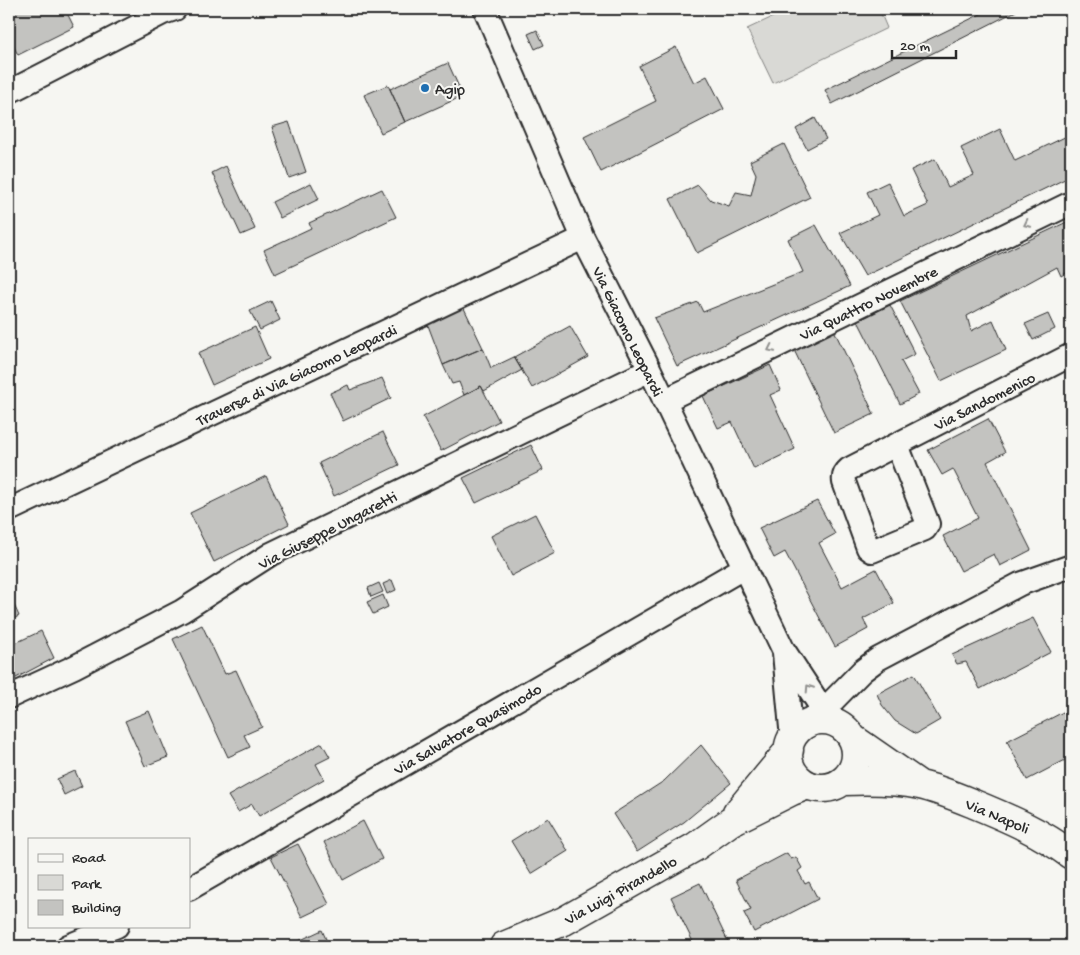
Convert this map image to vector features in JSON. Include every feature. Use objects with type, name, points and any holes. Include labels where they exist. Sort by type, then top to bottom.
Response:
[{"type":"street","points":[[9,92],[163,13],[175,9]]},
{"type":"street","name":"Via Giacomo Leopardi","points":[[485,9],[583,238],[650,370],[784,650],[834,724]]},
{"type":"street","name":"Via Quattro Novembre","points":[[664,402],[1071,203]]},
{"type":"street","name":"Traversa di Via Giacomo Leopardi","points":[[9,510],[583,238]]},
{"type":"street","name":"Via Sandomenico","points":[[897,445],[928,524],[925,529],[872,551],[868,548],[844,482],[844,474],[849,469],[1071,355]]},
{"type":"street","name":"Via Giuseppe Ungaretti","points":[[9,697],[74,667],[182,612],[271,554],[650,370]]},
{"type":"street","points":[[834,724],[848,686],[878,659],[992,597],[1020,584],[1071,566]]},
{"type":"street","name":"Via Salvatore Quasimodo","points":[[190,888],[745,567]]},
{"type":"street","name":"Via Giacomo Leopardi","points":[[784,650],[790,744]]},
{"type":"street","points":[[834,724],[856,750],[856,761],[844,781],[836,786],[817,788],[808,785],[800,780],[793,771],[789,761],[790,744],[797,731],[834,724],[842,713],[848,686]]},
{"type":"street","name":"Via Napoli","points":[[834,724],[920,785]]},
{"type":"street","name":"Via Luigi Pirandello","points":[[730,822],[790,744]]},
{"type":"street","name":"Via Napoli","points":[[844,781],[873,780],[920,785],[959,798],[1026,826],[1052,840],[1071,855]]},
{"type":"street","name":"Via Luigi Pirandello","points":[[504,946],[564,921],[695,847],[730,822],[808,785]]},
{"type":"street","points":[[68,946],[112,928]]},
{"type":"green space","points":[[790,9],[879,9],[887,28],[773,83],[747,29]]},
{"type":"building","points":[[9,9],[65,9],[74,27],[18,55],[9,37]]},
{"type":"building","points":[[991,9],[1020,9],[832,104],[825,90]]},
{"type":"building","points":[[537,30],[544,45],[535,49],[528,34]]},
{"type":"building","points":[[676,47],[694,83],[707,76],[724,109],[601,172],[584,137],[656,101],[639,66]]},
{"type":"building","points":[[448,63],[463,96],[405,122],[390,89]]},
{"type":"building","points":[[388,85],[405,122],[381,133],[364,95]]},
{"type":"building","points":[[815,118],[826,139],[807,149],[796,129]]},
{"type":"building","points":[[289,122],[306,172],[289,178],[272,127]]},
{"type":"building","points":[[1000,129],[1015,161],[1071,134],[1071,176],[865,276],[840,233],[878,215],[867,192],[888,182],[904,216],[928,205],[911,170],[935,159],[948,187],[974,175],[961,148]]},
{"type":"building","points":[[784,144],[810,197],[697,253],[670,199],[698,185],[711,200],[729,206],[736,192],[751,195],[756,174],[750,161]]},
{"type":"building","points":[[226,166],[255,229],[241,235],[212,173]]},
{"type":"building","points":[[311,183],[319,199],[280,218],[272,202]]},
{"type":"building","points":[[382,189],[396,217],[275,274],[264,250],[311,228],[309,223]]},
{"type":"building","points":[[1071,220],[1071,270],[1061,276],[1057,267],[967,316],[971,331],[993,320],[1006,350],[941,381],[900,301]]},
{"type":"building","points":[[816,225],[850,286],[677,366],[654,318],[698,302],[703,312],[803,272],[788,239]]},
{"type":"building","points":[[271,301],[280,320],[260,330],[250,311]]},
{"type":"building","points":[[462,304],[483,348],[443,365],[426,320]]},
{"type":"building","points":[[890,305],[915,354],[901,361],[919,394],[900,404],[858,321]]},
{"type":"building","points":[[1048,314],[1055,329],[1033,340],[1025,324]]},
{"type":"building","points":[[570,326],[588,357],[532,388],[514,357]]},
{"type":"building","points":[[255,327],[269,359],[212,385],[198,353]]},
{"type":"building","points":[[834,330],[874,414],[834,433],[794,350]]},
{"type":"building","points":[[483,348],[491,368],[514,357],[522,370],[484,391],[481,386],[464,395],[459,382],[452,384],[443,365]]},
{"type":"building","points":[[770,365],[781,390],[770,395],[795,449],[754,469],[732,422],[718,428],[703,396]]},
{"type":"building","points":[[382,378],[391,398],[343,421],[330,393],[348,385],[350,390]]},
{"type":"building","points":[[481,386],[499,421],[441,451],[423,417]]},
{"type":"building","points":[[988,419],[1005,452],[987,462],[1031,550],[1000,566],[994,554],[961,571],[943,536],[978,518],[953,469],[942,475],[928,450]]},
{"type":"building","points":[[383,432],[399,465],[334,496],[319,463]]},
{"type":"building","points":[[531,445],[543,470],[476,503],[463,478]]},
{"type":"building","points":[[266,476],[289,524],[214,562],[190,513]]},
{"type":"building","points":[[817,501],[835,534],[819,543],[842,587],[876,569],[894,603],[863,619],[868,629],[835,647],[785,552],[774,558],[759,528]]},
{"type":"building","points":[[535,514],[555,553],[511,576],[491,536]]},
{"type":"building","points":[[392,580],[396,590],[387,594],[383,584]]},
{"type":"building","points":[[379,583],[383,592],[371,597],[368,588]]},
{"type":"building","points":[[9,594],[19,616],[9,621]]},
{"type":"building","points":[[383,595],[388,607],[373,614],[367,602]]},
{"type":"building","points":[[1033,618],[1051,652],[980,689],[966,662],[957,664],[952,655]]},
{"type":"building","points":[[202,625],[225,674],[236,670],[262,727],[244,735],[250,747],[228,757],[173,639]]},
{"type":"building","points":[[41,631],[54,658],[14,679],[9,669],[9,646]]},
{"type":"building","points":[[914,674],[940,720],[916,734],[895,721],[882,705],[877,694]]},
{"type":"building","points":[[1071,708],[1071,757],[1027,780],[1007,741]]},
{"type":"building","points":[[149,711],[168,757],[145,766],[125,721]]},
{"type":"building","points":[[322,743],[330,757],[316,764],[324,779],[259,816],[252,804],[238,812],[228,796]]},
{"type":"building","points":[[701,745],[731,783],[684,822],[637,852],[613,814],[664,781]]},
{"type":"building","points":[[75,771],[82,786],[64,795],[57,779]]},
{"type":"building","points":[[548,818],[568,851],[531,874],[511,841]]},
{"type":"building","points":[[363,821],[382,859],[343,880],[324,842]]},
{"type":"building","points":[[298,844],[329,904],[302,917],[271,857]]},
{"type":"building","points":[[787,853],[791,859],[796,857],[802,868],[798,871],[805,884],[809,882],[818,899],[754,932],[744,913],[751,910],[736,880]]},
{"type":"building","points":[[700,883],[730,946],[695,946],[671,897]]},
{"type":"building","points":[[322,930],[329,946],[288,946]]},
{"type":"place","name":"Agip","points":[[425,88]]}]
